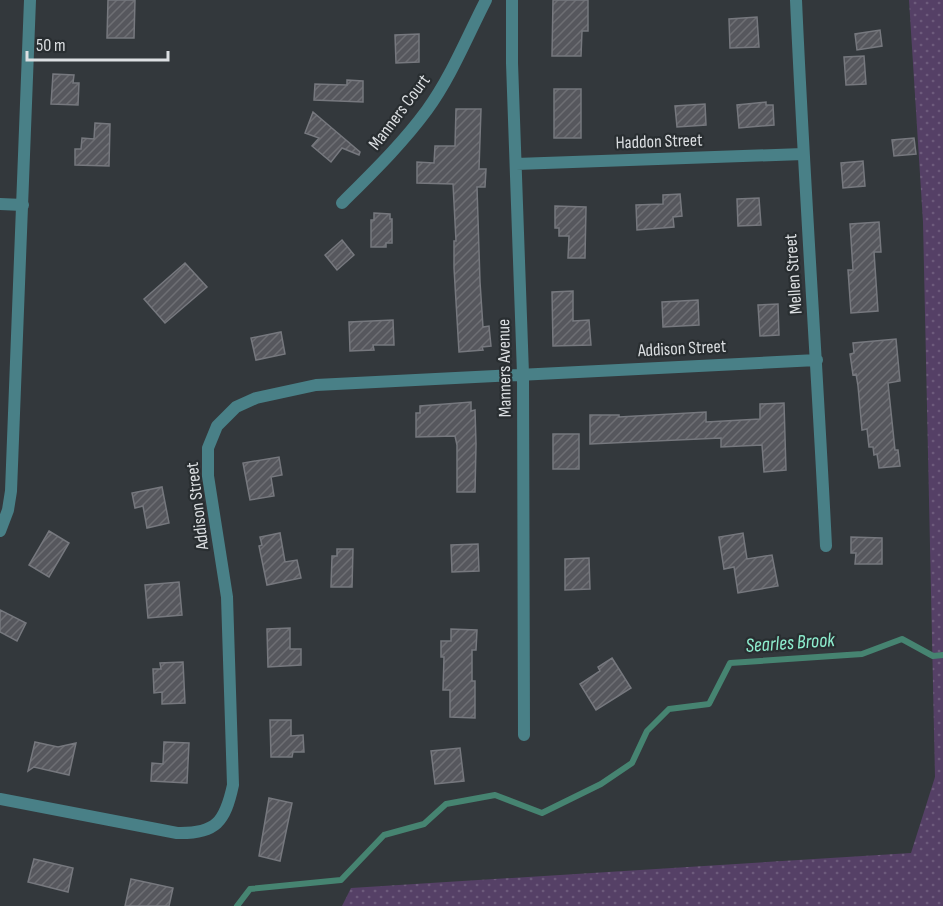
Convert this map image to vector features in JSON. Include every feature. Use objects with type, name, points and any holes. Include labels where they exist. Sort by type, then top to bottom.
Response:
[{"type":"street","points":[[0,531],[8,510],[6,490],[23,205],[30,0]]},
{"type":"street","name":"Manners Court","points":[[342,203],[393,152],[428,109],[486,0]]},
{"type":"street","name":"Manners Avenue","points":[[512,0],[512,63],[523,374],[524,735]]},
{"type":"street","name":"Mellen Street","points":[[796,0],[826,546]]},
{"type":"street","name":"Haddon Street","points":[[516,164],[803,154]]},
{"type":"street","points":[[0,204],[23,205]]},
{"type":"street","name":"Addison Street","points":[[0,799],[177,834],[197,834],[218,824],[228,807],[233,785],[227,597],[208,476],[208,448],[217,426],[236,407],[256,398],[316,385],[817,360]]},
{"type":"shaded area","points":[[909,0],[943,0],[943,906],[342,906],[351,888],[911,853],[935,777],[923,222]]},
{"type":"building","points":[[108,0],[135,0],[134,38],[107,38]]},
{"type":"building","points":[[553,0],[588,0],[588,31],[582,31],[581,56],[552,56]]},
{"type":"building","points":[[757,17],[759,47],[730,48],[729,19]]},
{"type":"building","points":[[880,30],[882,46],[857,50],[855,34]]},
{"type":"building","points":[[419,34],[419,62],[396,63],[395,35]]},
{"type":"building","points":[[864,56],[866,84],[846,85],[844,57]]},
{"type":"building","points":[[53,74],[74,75],[73,83],[79,83],[78,105],[51,104]]},
{"type":"building","points":[[347,80],[363,81],[363,102],[314,100],[315,84],[347,85]]},
{"type":"building","points":[[554,89],[581,89],[581,138],[554,138]]},
{"type":"building","points":[[766,102],[766,105],[773,105],[774,125],[739,128],[737,105]]},
{"type":"building","points":[[705,104],[706,125],[677,127],[675,106]]},
{"type":"building","points":[[456,109],[481,109],[479,169],[486,169],[485,187],[477,187],[480,282],[483,327],[489,326],[491,346],[482,347],[483,350],[459,352],[454,268],[454,241],[456,241],[453,184],[417,183],[417,162],[434,163],[435,146],[455,146]]},
{"type":"building","points":[[313,112],[360,152],[359,155],[342,148],[331,162],[312,146],[319,138],[305,133]]},
{"type":"building","points":[[95,123],[110,124],[109,166],[75,165],[75,149],[81,149],[82,138],[94,139]]},
{"type":"building","points":[[914,138],[916,154],[894,156],[892,140]]},
{"type":"building","points":[[863,161],[865,186],[843,188],[841,163]]},
{"type":"building","points":[[680,194],[682,216],[673,217],[674,227],[637,230],[636,205],[663,204],[663,195]]},
{"type":"building","points":[[759,198],[761,225],[738,226],[737,199]]},
{"type":"building","points":[[555,206],[586,207],[585,258],[568,258],[569,236],[559,236],[559,228],[555,228]]},
{"type":"building","points":[[374,213],[390,214],[390,219],[392,219],[392,243],[386,243],[386,247],[371,247],[371,220],[374,220]]},
{"type":"building","points":[[879,222],[881,252],[874,252],[878,311],[851,313],[848,270],[853,270],[850,224]]},
{"type":"building","points":[[342,240],[354,255],[337,270],[325,255]]},
{"type":"building","points":[[185,263],[207,287],[165,323],[144,299]]},
{"type":"building","points":[[573,291],[573,321],[589,320],[591,345],[553,346],[552,292]]},
{"type":"building","points":[[698,300],[699,325],[663,327],[662,302]]},
{"type":"building","points":[[778,304],[779,335],[760,336],[758,305]]},
{"type":"building","points":[[393,320],[394,345],[373,345],[374,350],[350,351],[349,322]]},
{"type":"building","points":[[281,332],[285,354],[256,360],[251,338]]},
{"type":"building","points":[[896,339],[900,381],[888,383],[895,450],[898,450],[900,466],[879,468],[877,454],[874,455],[873,447],[869,447],[867,429],[862,430],[858,386],[856,374],[853,375],[850,354],[854,353],[853,343]]},
{"type":"building","points":[[471,402],[471,411],[475,410],[475,492],[457,492],[455,436],[416,437],[416,413],[420,413],[420,406]]},
{"type":"building","points":[[784,403],[786,470],[764,472],[762,445],[721,447],[721,438],[590,444],[590,415],[619,415],[619,417],[706,412],[706,422],[760,419],[760,404]]},
{"type":"building","points":[[553,434],[579,434],[579,469],[553,469]]},
{"type":"building","points":[[279,457],[282,475],[271,477],[274,496],[250,500],[243,463]]},
{"type":"building","points":[[162,487],[169,523],[147,528],[143,506],[135,508],[132,493]]},
{"type":"building","points":[[49,531],[69,543],[49,577],[29,565]]},
{"type":"building","points":[[280,533],[285,562],[297,560],[301,578],[267,585],[259,546],[262,545],[260,537]]},
{"type":"building","points":[[743,533],[747,559],[772,555],[778,586],[738,593],[734,567],[724,569],[719,537]]},
{"type":"building","points":[[851,537],[882,538],[882,564],[855,564],[856,553],[851,553]]},
{"type":"building","points":[[478,544],[479,571],[452,572],[451,545]]},
{"type":"building","points":[[337,549],[353,549],[352,587],[331,587],[332,556],[337,556]]},
{"type":"building","points":[[589,558],[590,589],[565,590],[565,559]]},
{"type":"building","points":[[179,582],[182,615],[148,618],[145,585]]},
{"type":"building","points":[[0,610],[26,623],[17,641],[0,632]]},
{"type":"building","points":[[290,628],[290,649],[301,649],[301,665],[268,667],[267,629]]},
{"type":"building","points":[[451,629],[477,630],[476,650],[472,650],[475,718],[450,717],[450,690],[443,690],[444,657],[441,657],[441,641],[451,641]]},
{"type":"building","points":[[612,658],[631,688],[596,710],[580,684],[600,671],[598,667]]},
{"type":"building","points":[[183,662],[185,703],[162,704],[162,692],[154,693],[153,669],[161,669],[160,663]]},
{"type":"building","points":[[270,720],[291,720],[291,736],[303,735],[304,752],[293,752],[292,757],[271,757]]},
{"type":"building","points":[[35,742],[58,747],[76,743],[69,775],[34,767],[28,771]]},
{"type":"building","points":[[164,742],[189,743],[187,783],[151,781],[152,763],[163,764]]},
{"type":"building","points":[[460,748],[464,781],[435,784],[431,751]]},
{"type":"building","points":[[269,798],[292,803],[280,861],[259,856]]},
{"type":"building","points":[[34,859],[73,868],[68,892],[28,882]]},
{"type":"building","points":[[131,879],[173,888],[169,906],[125,906]]},
{"type":"waterway","name":"Searles Brook","points":[[237,906],[250,889],[341,880],[384,835],[424,824],[446,804],[495,795],[542,813],[601,784],[632,763],[647,731],[669,709],[709,704],[730,663],[862,654],[902,639],[933,656],[943,655]]}]
